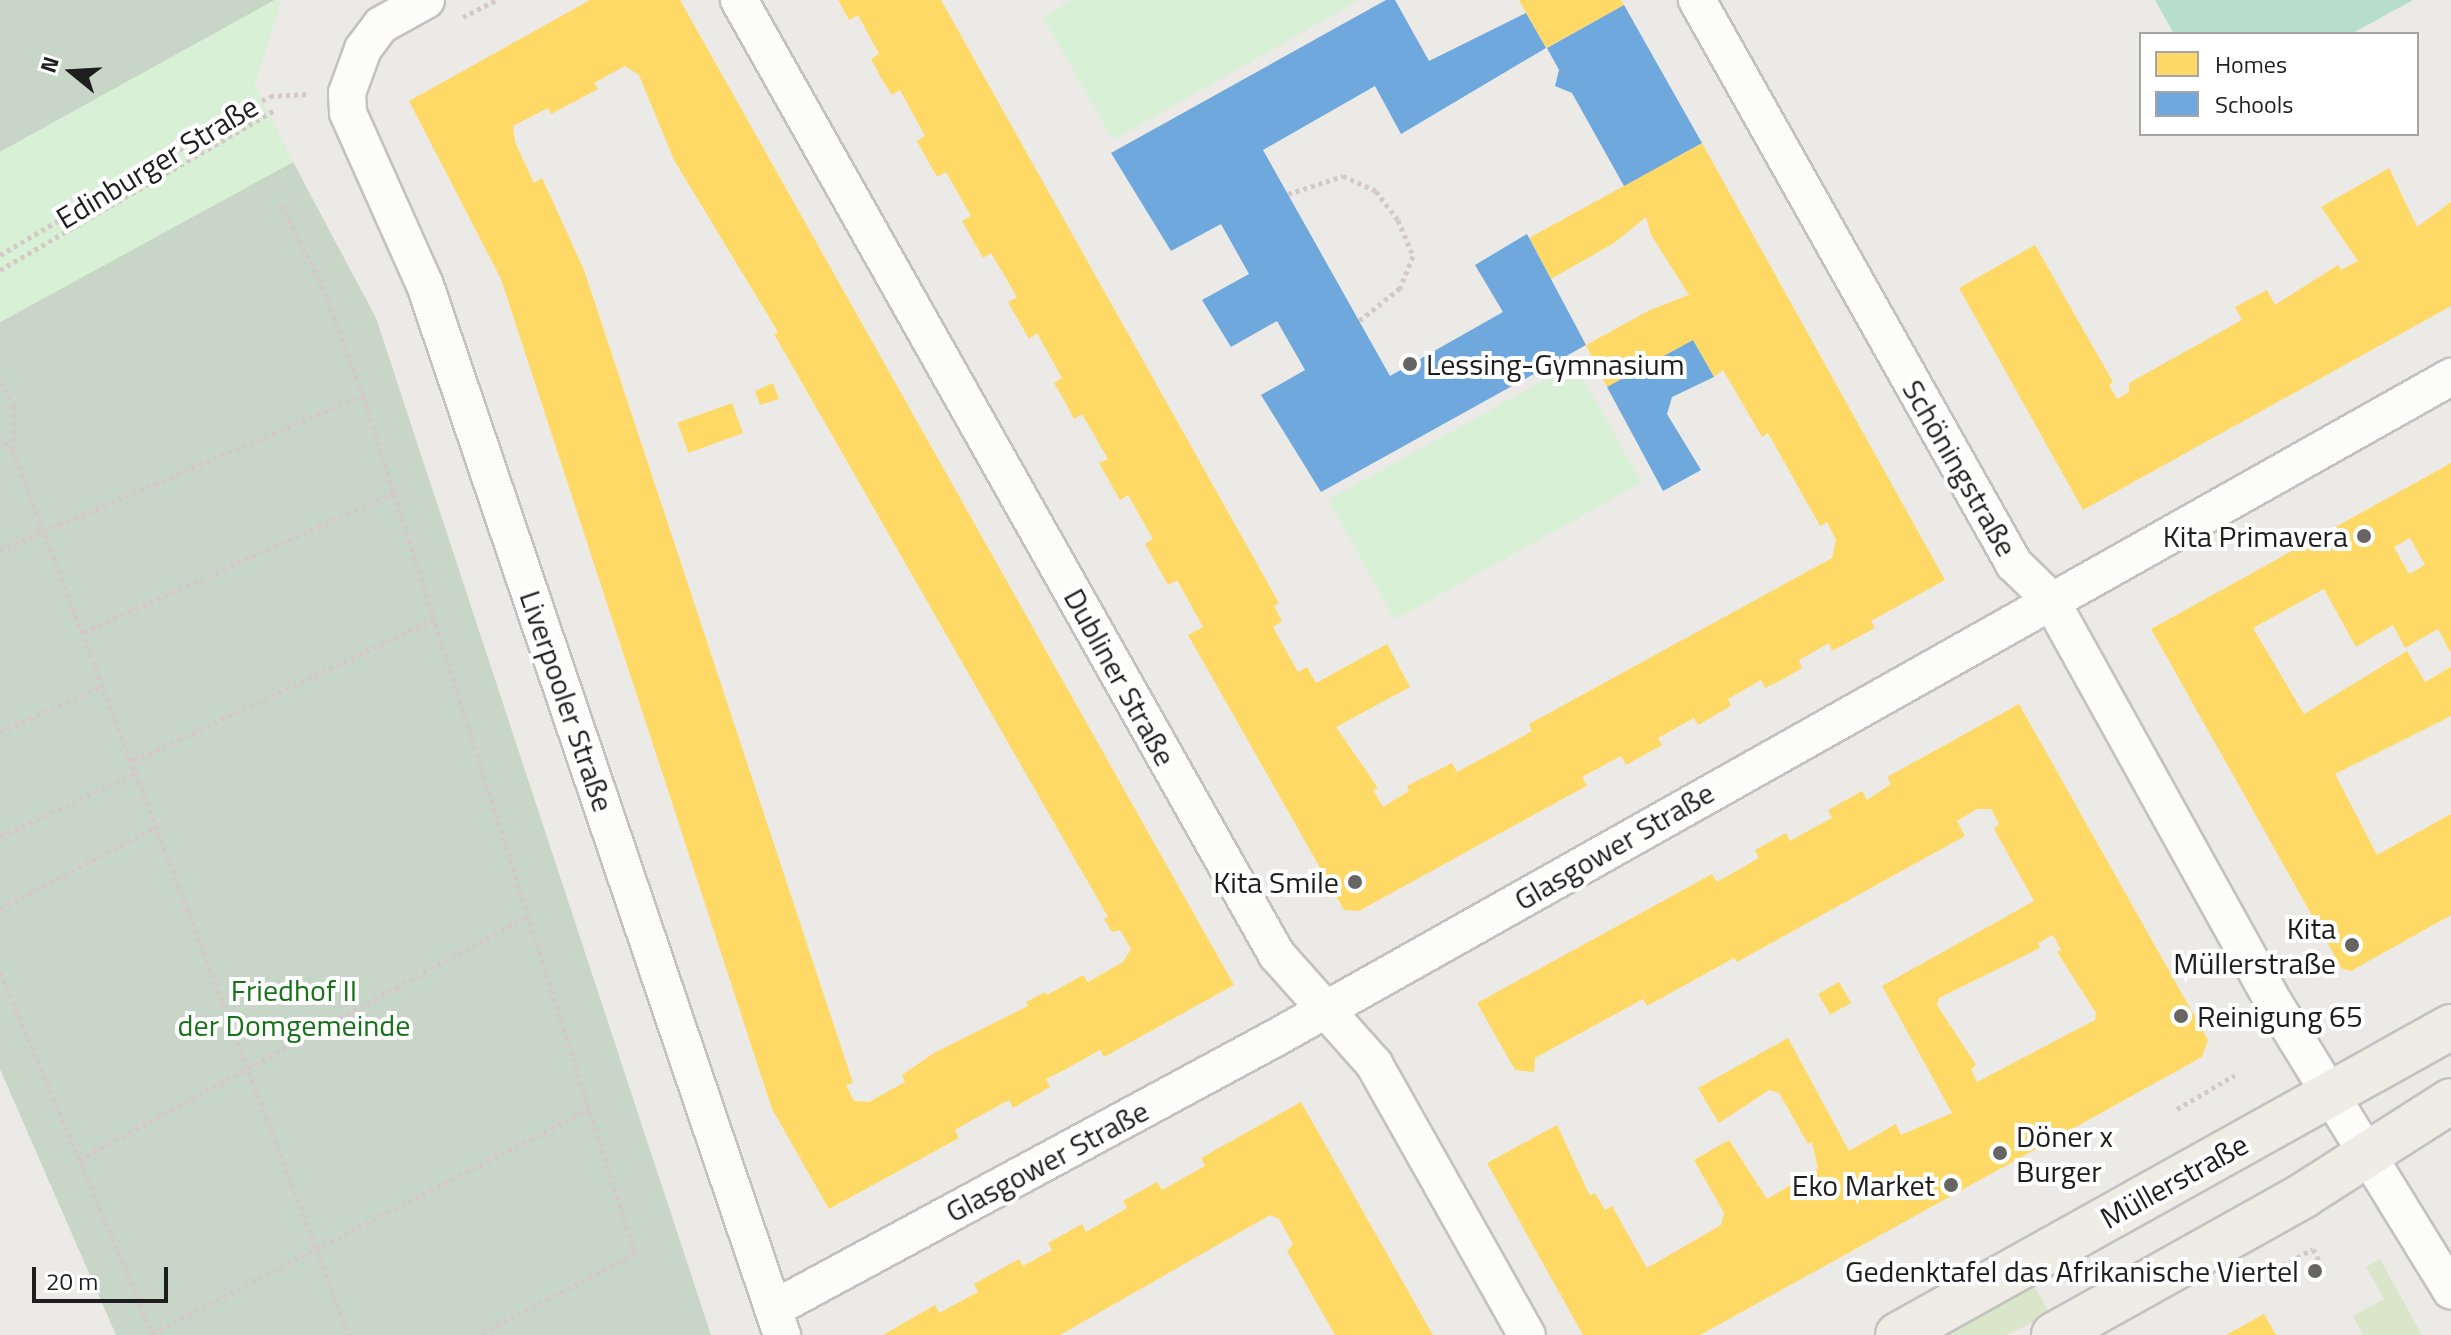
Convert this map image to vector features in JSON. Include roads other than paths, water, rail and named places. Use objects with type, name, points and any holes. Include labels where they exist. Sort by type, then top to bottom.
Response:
[{"type":"main road","name":"Müllerstraße","points":[[1898,1335],[2451,1027]]},
{"type":"main road","points":[[2054,1335],[2368,1154],[2451,1101]]},
{"type":"street","name":"Liverpooler Straße","points":[[426,0],[381,25],[353,73],[348,113],[425,285],[778,1322]]},
{"type":"street","name":"Dubliner Straße","points":[[739,0],[1277,955],[1374,1064],[1527,1335]]},
{"type":"street","name":"Schöningstraße","points":[[1697,0],[2014,564],[2050,599],[2276,1006],[2451,1290]]},
{"type":"street","name":"Glasgower Straße","points":[[778,1322],[2050,599],[2451,377]]},
{"type":"place","name":"Lessing-Gymnasium","points":[[1410,364]]},
{"type":"place","name":"Kita Primavera","points":[[2364,536]]},
{"type":"place","name":"Kita Smile","points":[[1355,882]]},
{"type":"place","name":"Kita Müllerstraße","points":[[2352,945]]},
{"type":"place","name":"Reinigung 65","points":[[2181,1016]]},
{"type":"place","name":"Döner x Burger","points":[[2000,1153]]},
{"type":"place","name":"Eko Market","points":[[1951,1185]]},
{"type":"place","name":"Gedenktafel das Afrikanische Viertel","points":[[2315,1271]]},
{"type":"park label","name":"Friedhof II der Domgemeinde","points":[[294,1007]]}]
